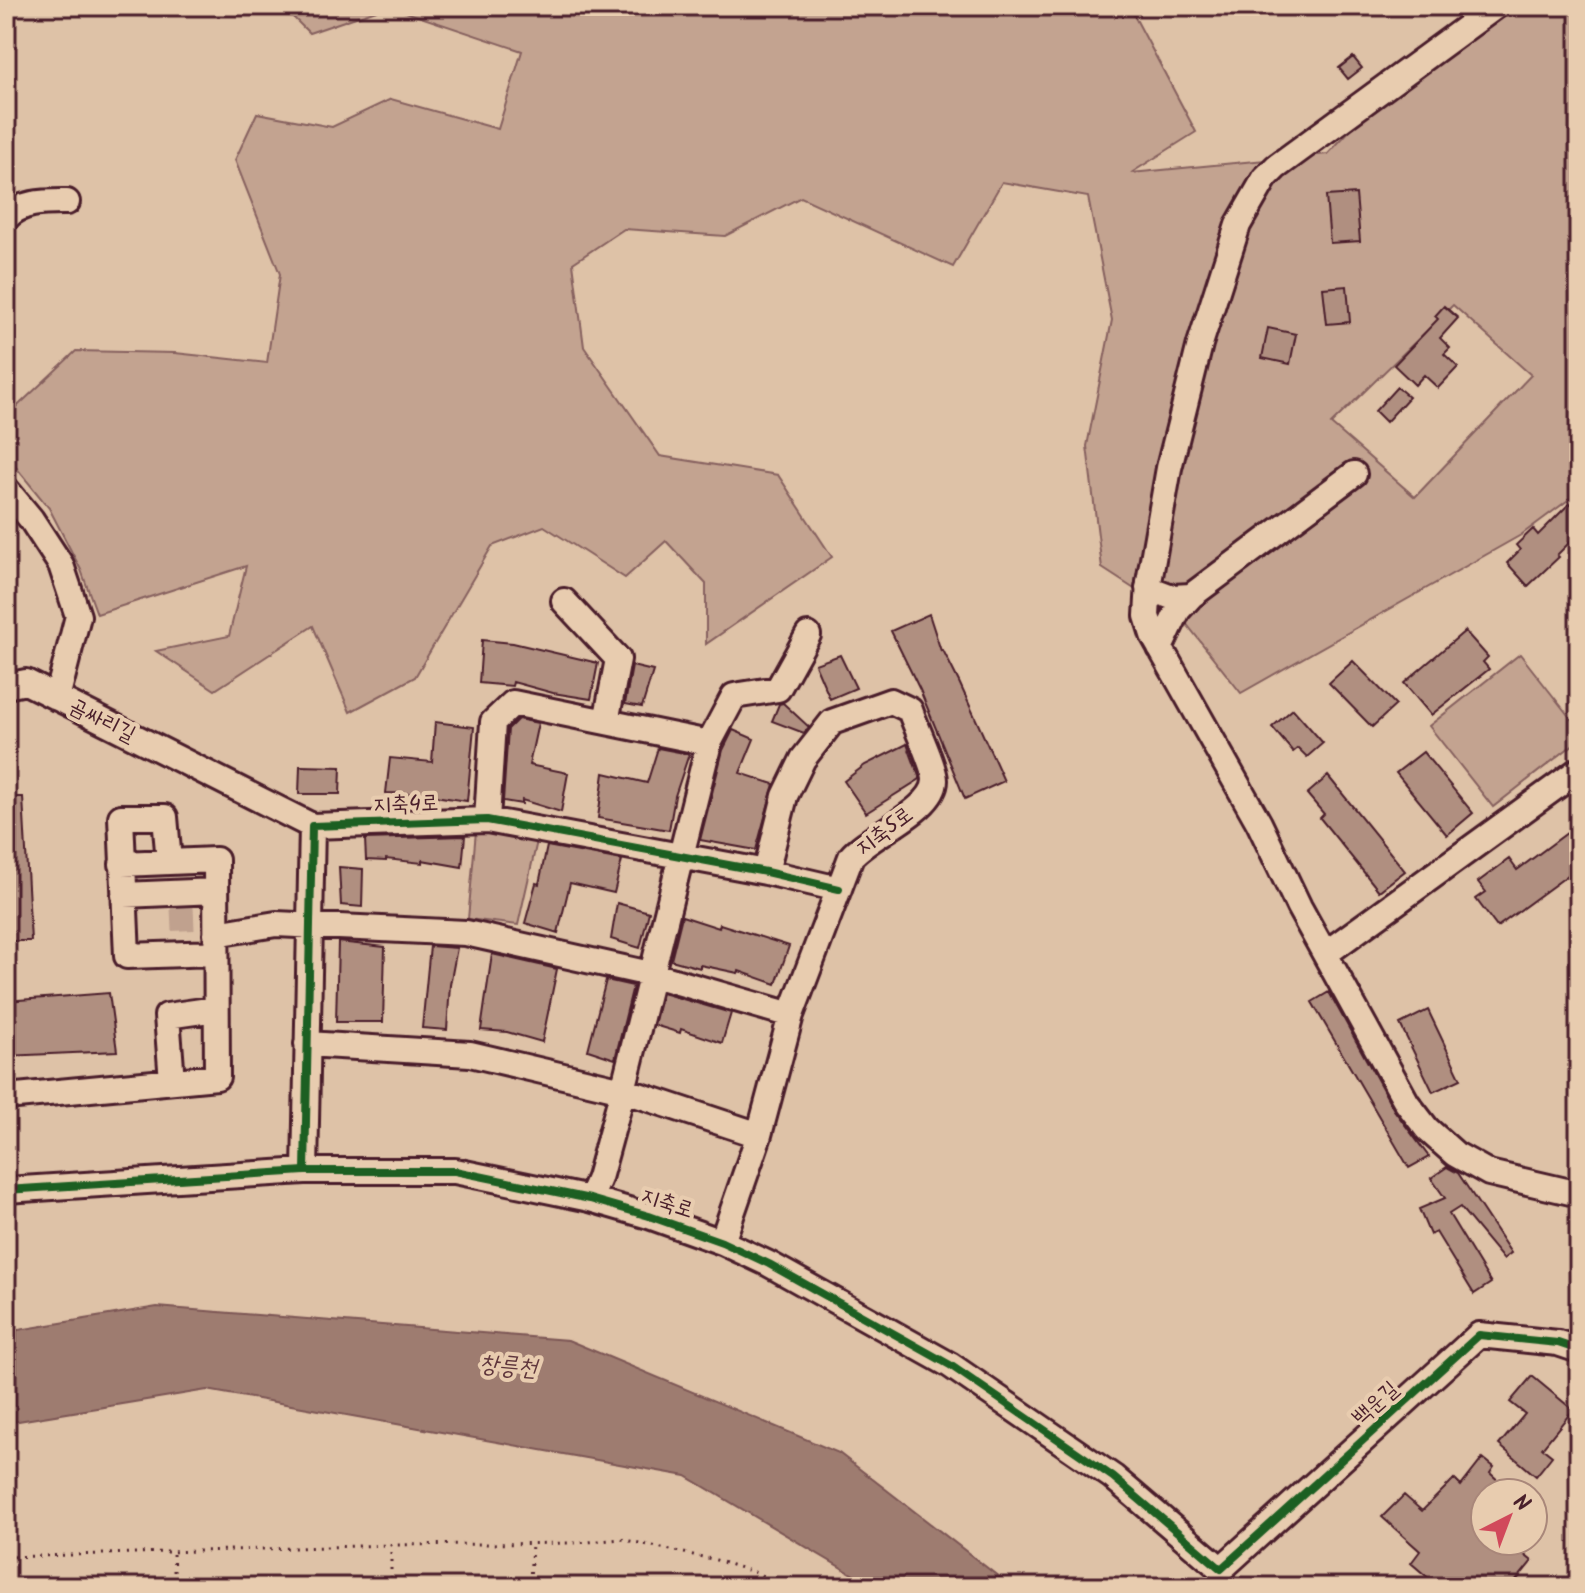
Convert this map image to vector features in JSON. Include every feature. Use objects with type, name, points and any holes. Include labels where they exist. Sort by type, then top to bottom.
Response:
[{"type":"street","points":[[1496,6],[1276,167],[1251,201],[1238,225],[1200,344],[1169,468],[1148,588],[1147,616],[1160,648],[1259,823],[1299,907],[1407,1103],[1441,1143],[1473,1166],[1489,1173],[1579,1194]]},
{"type":"street","points":[[6,218],[12,211],[44,201],[67,202]]},
{"type":"street","points":[[1160,648],[1178,610],[1191,596],[1354,474]]},
{"type":"street","name":"곰싸리길","points":[[6,489],[31,519],[61,565],[78,616],[57,698],[312,826]]},
{"type":"street","points":[[1148,588],[1172,597],[1191,596]]},
{"type":"street","points":[[564,601],[618,659],[606,722]]},
{"type":"street","points":[[590,1199],[599,1178],[623,1090],[709,743],[734,696],[778,689],[808,635]]},
{"type":"street","points":[[6,686],[26,682],[57,698]]},
{"type":"street","name":"지축5로","points":[[722,1242],[759,1135],[791,1015],[851,857],[861,845],[929,800],[935,780],[910,710],[891,701],[832,722],[803,759],[785,796],[766,872]]},
{"type":"street","points":[[487,820],[493,722],[513,703],[709,743]]},
{"type":"street","points":[[1325,954],[1579,770]]},
{"type":"street","points":[[169,862],[165,817],[121,817],[127,956],[210,930],[276,924],[466,933],[650,974],[791,1015]]},
{"type":"street","name":"지축4로","points":[[312,826],[487,820],[766,872],[839,889]]},
{"type":"street","points":[[305,1171],[312,826]]},
{"type":"street","points":[[6,1097],[217,1077],[210,930],[216,891],[216,860],[122,864]]},
{"type":"street","points":[[124,895],[216,891]]},
{"type":"street","points":[[172,1081],[167,1016],[216,1009]]},
{"type":"street","points":[[307,1044],[470,1054],[623,1090],[759,1135]]},
{"type":"street","name":"지축로","points":[[6,1190],[305,1171],[455,1171],[590,1199],[722,1242],[769,1264],[950,1365],[1113,1477],[1221,1569]]},
{"type":"street","name":"백운길","points":[[1221,1569],[1479,1335],[1520,1337],[1579,1350]]},
{"type":"path","points":[[6,1557],[391,1545],[577,1543],[621,1539],[716,1560],[760,1574],[778,1587]]},
{"type":"path","points":[[530,1581],[532,1543]]},
{"type":"path","points":[[391,1545],[391,1586]]},
{"type":"path","points":[[173,1554],[175,1587]]},
{"type":"shaded area","points":[[282,6],[388,6],[309,33]]},
{"type":"shaded area","points":[[388,6],[1129,6],[1196,132],[1131,173],[1328,154],[1397,79],[1494,6],[1579,6],[1579,492],[1521,535],[1241,693],[1185,622],[1102,568],[1087,446],[1112,320],[1088,197],[1002,182],[953,267],[801,197],[725,236],[624,229],[573,263],[584,347],[660,456],[778,475],[832,557],[706,644],[706,584],[666,541],[625,578],[544,526],[492,546],[415,677],[350,712],[313,626],[215,690],[156,651],[229,636],[246,566],[97,614],[81,570],[49,508],[6,455],[6,417],[76,351],[175,353],[267,363],[280,274],[235,160],[257,113],[332,127],[391,99],[498,129],[522,51]],"holes":[[[1453,305],[1531,375],[1415,497],[1331,424]]]},
{"type":"shaded area","points":[[1520,654],[1579,729],[1579,740],[1493,807],[1429,726]]},
{"type":"shaded area","points":[[476,831],[537,841],[518,925],[468,919]]},
{"type":"water","name":"창릉천","points":[[157,1307],[568,1340],[839,1453],[1012,1587],[874,1587],[686,1476],[207,1390],[6,1423],[6,1332]]},
{"type":"building","points":[[1353,57],[1362,68],[1348,79],[1339,68]]},
{"type":"building","points":[[1356,194],[1360,241],[1330,243],[1326,196]]},
{"type":"building","points":[[1347,286],[1350,322],[1327,324],[1323,288]]},
{"type":"building","points":[[1444,306],[1458,318],[1440,338],[1450,348],[1444,354],[1458,367],[1438,388],[1424,375],[1415,385],[1394,365],[1438,319],[1435,316]]},
{"type":"building","points":[[1268,328],[1296,334],[1290,364],[1262,358]]},
{"type":"building","points":[[1397,387],[1409,397],[1386,422],[1375,411]]},
{"type":"building","points":[[1570,503],[1579,512],[1579,533],[1528,586],[1507,563],[1520,550],[1516,545],[1533,529],[1538,535]]},
{"type":"building","points":[[929,614],[941,651],[959,682],[1004,781],[965,799],[920,690],[891,631]]},
{"type":"building","points":[[1465,631],[1488,657],[1483,662],[1489,669],[1431,715],[1404,683]]},
{"type":"building","points":[[482,640],[513,643],[598,663],[591,699],[513,682],[512,686],[479,683]]},
{"type":"building","points":[[840,655],[856,688],[830,699],[815,664]]},
{"type":"building","points":[[1353,661],[1396,705],[1372,727],[1329,683]]},
{"type":"building","points":[[632,666],[653,671],[642,707],[625,704]]},
{"type":"building","points":[[783,703],[809,727],[804,733],[772,721],[779,704]]},
{"type":"building","points":[[1293,709],[1323,743],[1307,757],[1298,748],[1293,752],[1272,727]]},
{"type":"building","points":[[518,719],[538,723],[529,765],[568,773],[561,812],[522,800],[522,804],[503,801],[508,729]]},
{"type":"building","points":[[435,722],[474,727],[467,801],[422,794],[386,793],[390,758],[432,762]]},
{"type":"building","points":[[733,730],[754,739],[740,773],[774,784],[756,850],[700,840],[723,750]]},
{"type":"building","points":[[907,744],[920,779],[866,813],[844,781],[865,765]]},
{"type":"building","points":[[658,748],[689,754],[675,796],[669,830],[598,818],[604,773],[647,783]]},
{"type":"building","points":[[1423,752],[1473,813],[1447,835],[1396,773]]},
{"type":"building","points":[[300,766],[341,767],[340,794],[299,794]]},
{"type":"building","points":[[1328,776],[1405,871],[1379,891],[1320,818],[1324,814],[1307,794]]},
{"type":"building","points":[[6,797],[23,797],[31,941],[6,941]]},
{"type":"building","points":[[1579,824],[1579,867],[1497,927],[1476,899],[1486,892],[1478,882],[1509,859],[1517,870]]},
{"type":"building","points":[[465,836],[462,867],[422,860],[422,863],[366,860],[365,839]]},
{"type":"building","points":[[547,846],[622,860],[614,893],[570,883],[558,933],[525,923],[536,883],[539,884]]},
{"type":"building","points":[[339,867],[363,869],[362,907],[341,905]]},
{"type":"building","points":[[617,903],[649,912],[640,948],[611,939]]},
{"type":"building","points":[[682,916],[719,928],[720,924],[789,946],[776,984],[739,971],[700,965],[700,968],[671,960]]},
{"type":"building","points":[[338,942],[385,947],[383,1022],[336,1022]]},
{"type":"building","points":[[430,946],[457,948],[450,985],[447,1030],[422,1028]]},
{"type":"building","points":[[492,954],[557,969],[542,1042],[507,1032],[481,1030]]},
{"type":"building","points":[[606,980],[633,986],[615,1059],[588,1050]]},
{"type":"building","points":[[1329,992],[1394,1110],[1429,1157],[1409,1168],[1312,1002]]},
{"type":"building","points":[[109,993],[117,1051],[6,1056],[6,1001]]},
{"type":"building","points":[[662,993],[731,1013],[722,1043],[681,1029],[680,1033],[654,1025]]},
{"type":"building","points":[[1428,1010],[1461,1079],[1433,1092],[1400,1024]]},
{"type":"building","points":[[1447,1167],[1458,1173],[1511,1253],[1503,1259],[1460,1207],[1449,1214],[1491,1283],[1474,1294],[1436,1232],[1430,1235],[1419,1209],[1445,1198],[1431,1178]]},
{"type":"building","points":[[1532,1376],[1573,1410],[1542,1448],[1552,1456],[1536,1476],[1499,1445],[1525,1414],[1510,1402]]},
{"type":"building","points":[[1483,1458],[1494,1467],[1490,1473],[1494,1477],[1469,1477],[1469,1557],[1527,1557],[1532,1561],[1511,1587],[1439,1587],[1411,1563],[1420,1551],[1382,1517],[1404,1495],[1422,1511],[1454,1479],[1461,1486]]},
{"type":"tunnel","points":[[171,919],[194,918]]},
{"type":"cycle path","points":[[305,1171],[312,826],[487,820],[766,872],[839,889]]},
{"type":"cycle path","points":[[6,1190],[305,1171],[455,1171],[590,1199],[649,1216],[722,1242],[769,1264],[950,1365],[1113,1477],[1221,1569],[1479,1335],[1558,1343],[1579,1350]]}]
